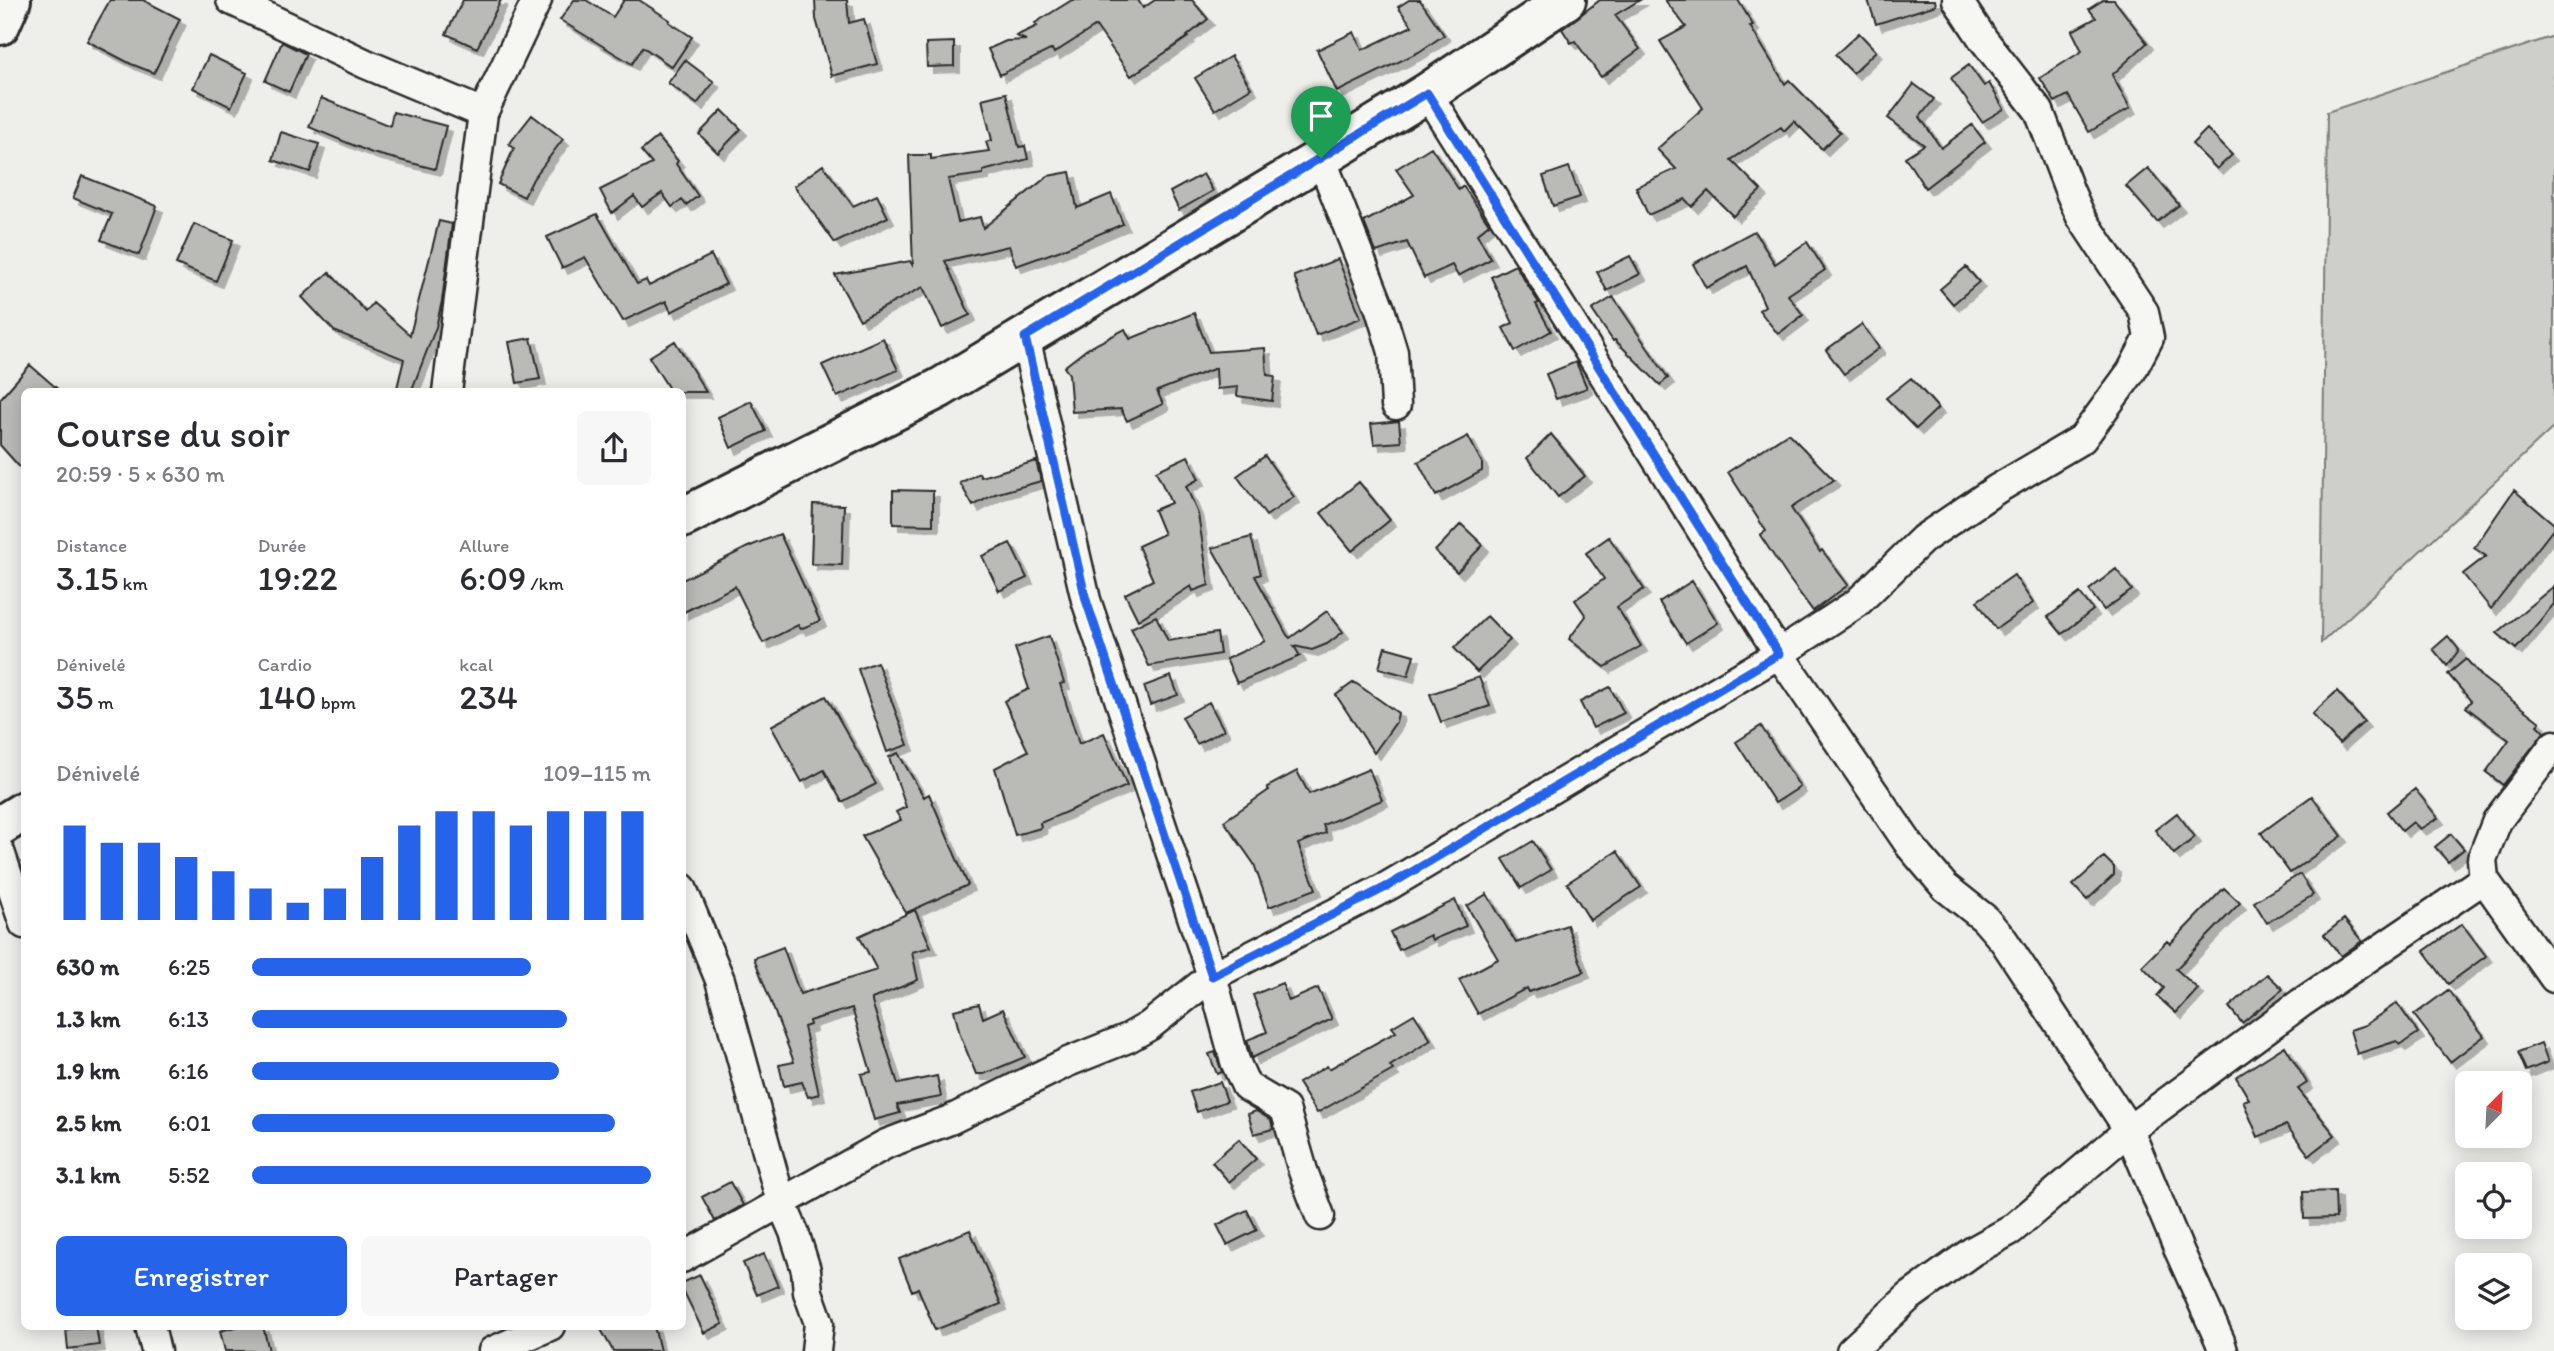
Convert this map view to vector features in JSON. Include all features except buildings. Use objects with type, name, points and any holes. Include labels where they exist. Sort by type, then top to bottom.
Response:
[{"type":"main road","points":[[0,25],[11,0]]},
{"type":"main road","points":[[686,516],[940,388],[1427,93],[1566,0]]},
{"type":"main road","points":[[0,826],[21,813]]},
{"type":"street","points":[[232,0],[366,64],[483,113]]},
{"type":"street","points":[[448,388],[483,113],[537,0]]},
{"type":"street","points":[[686,1256],[886,1144],[950,1120],[1149,1026],[1212,976],[1388,886],[1779,654],[1857,603],[1923,539],[1997,489],[2082,439],[2131,372],[2149,338],[2144,312],[2081,217],[2039,111],[1956,0]]},
{"type":"street","points":[[1427,93],[1779,654],[1911,847],[1945,887],[1984,918],[2004,942],[2129,1130],[2222,1351]]},
{"type":"street","points":[[1321,158],[1380,309],[1393,352],[1396,405]]},
{"type":"street","points":[[1025,337],[1086,600],[1212,976],[1236,1061],[1246,1086],[1285,1109],[1303,1171],[1320,1216]]},
{"type":"street","points":[[2554,745],[2497,821],[2482,859],[2484,879],[2554,978]]},
{"type":"street","points":[[0,852],[21,916]]},
{"type":"street","points":[[1851,1351],[1909,1297],[1973,1251],[2011,1230],[2129,1130],[2301,1003],[2484,879]]},
{"type":"street","points":[[686,898],[720,980],[781,1202],[806,1270],[808,1292],[819,1323],[816,1351]]},
{"type":"street","points":[[151,1330],[156,1351]]},
{"type":"street","points":[[493,1351],[541,1330]]},
{"type":"shaded area","points":[[2554,36],[2554,427],[2321,643],[2327,112]]},
{"type":"route","points":[[1427,93],[1779,654],[1388,886],[1212,976],[1086,600],[1025,337],[1321,158],[1427,93]]}]
